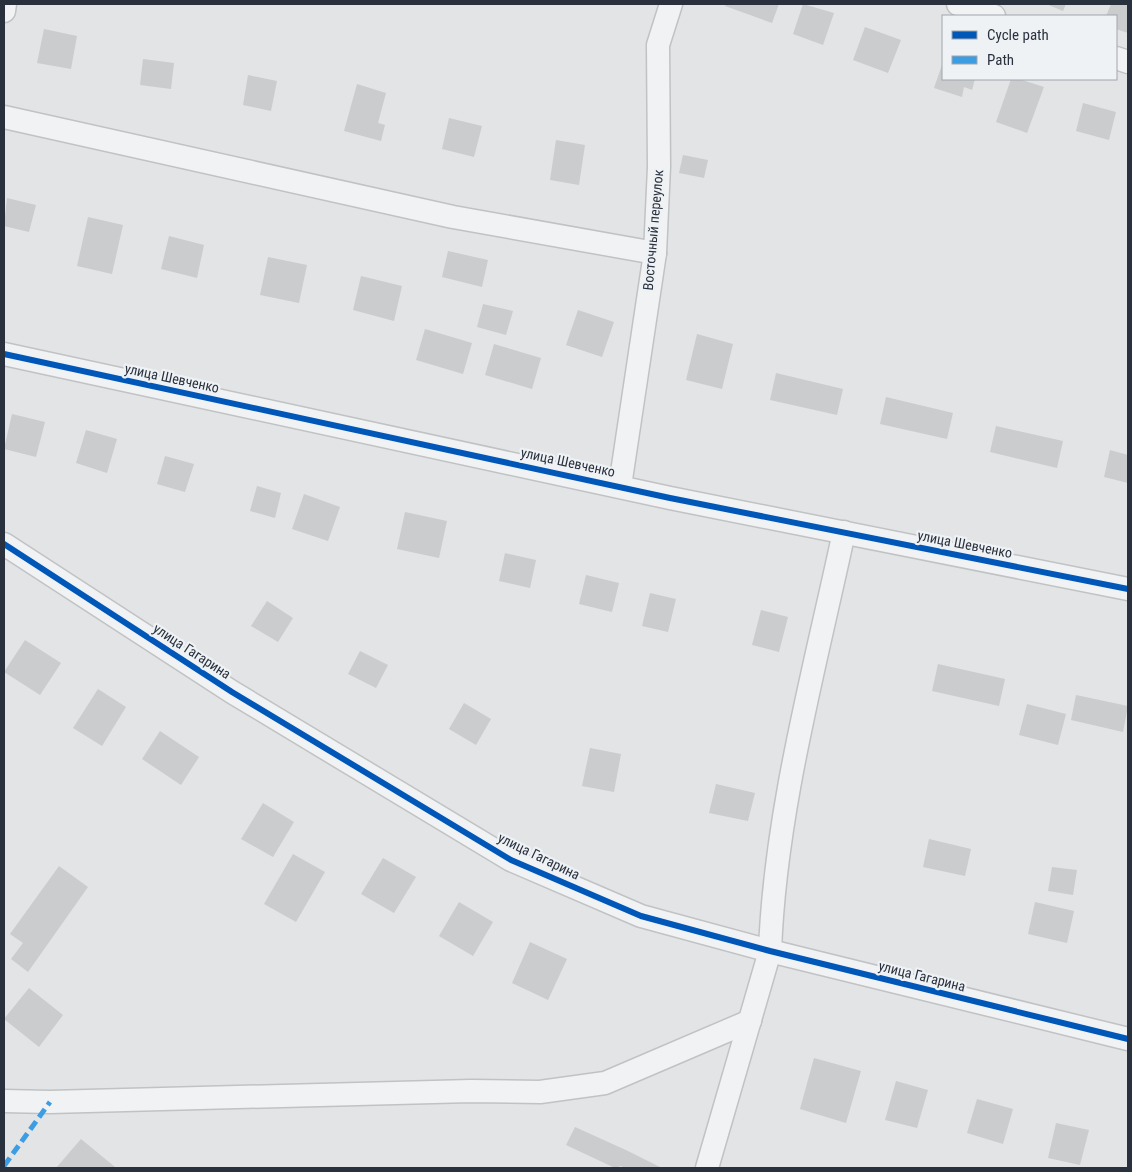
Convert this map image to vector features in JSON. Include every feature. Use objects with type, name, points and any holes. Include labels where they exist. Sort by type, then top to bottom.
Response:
[{"type":"street","points":[[4,11],[5,4]]},
{"type":"street","name":"Восточный переулок","points":[[620,486],[655,253],[659,167],[658,45],[672,4]]},
{"type":"street","points":[[958,4],[991,15]]},
{"type":"street","points":[[4,118],[453,217],[655,253]]},
{"type":"street","name":"улица Шевченко","points":[[4,354],[620,486],[1128,589]]},
{"type":"street","points":[[707,1168],[770,951],[771,915],[786,814],[844,532]]},
{"type":"street","name":"улица Гагарина","points":[[4,544],[232,692],[511,860],[641,916],[770,951],[1128,1039]]},
{"type":"street","points":[[9,1097],[50,1102],[472,1091],[540,1092],[605,1082],[750,1021]]},
{"type":"building","points":[[726,4],[779,4],[772,23],[725,6]]},
{"type":"building","points":[[803,4],[834,13],[823,45],[793,34]]},
{"type":"building","points":[[1046,4],[1066,4],[1063,11]]},
{"type":"building","points":[[1111,4],[1128,4],[1128,33],[1117,29],[1117,15],[1106,15]]},
{"type":"building","points":[[865,27],[901,40],[888,73],[853,60]]},
{"type":"building","points":[[44,29],[77,36],[71,69],[37,63]]},
{"type":"building","points":[[143,59],[174,63],[171,89],[140,85]]},
{"type":"building","points":[[942,65],[942,80],[975,80],[972,90],[964,87],[962,97],[934,88]]},
{"type":"building","points":[[248,75],[277,81],[271,111],[243,105]]},
{"type":"building","points":[[1011,80],[1022,80],[1044,87],[1027,133],[996,122]]},
{"type":"building","points":[[357,84],[386,93],[378,123],[385,125],[381,141],[344,131]]},
{"type":"building","points":[[1083,103],[1116,112],[1109,140],[1076,131]]},
{"type":"building","points":[[449,118],[482,126],[474,157],[442,149]]},
{"type":"building","points":[[556,140],[585,145],[579,185],[550,180]]},
{"type":"building","points":[[683,155],[708,160],[704,178],[679,173]]},
{"type":"building","points":[[7,198],[36,205],[29,232],[4,226]]},
{"type":"building","points":[[88,217],[123,225],[112,274],[77,266]]},
{"type":"building","points":[[169,236],[204,245],[197,278],[161,269]]},
{"type":"building","points":[[448,251],[488,260],[482,287],[442,277]]},
{"type":"building","points":[[268,257],[307,265],[299,303],[260,295]]},
{"type":"building","points":[[361,276],[402,286],[394,321],[353,310]]},
{"type":"building","points":[[483,304],[513,311],[506,335],[477,327]]},
{"type":"building","points":[[578,310],[614,322],[602,357],[566,345]]},
{"type":"building","points":[[425,329],[472,343],[463,374],[416,360]]},
{"type":"building","points":[[697,334],[733,344],[722,389],[686,380]]},
{"type":"building","points":[[494,344],[541,358],[532,389],[485,375]]},
{"type":"building","points":[[776,373],[843,389],[837,415],[770,400]]},
{"type":"building","points":[[886,397],[953,413],[947,439],[880,424]]},
{"type":"building","points":[[12,414],[45,422],[36,457],[4,449]]},
{"type":"building","points":[[996,426],[1063,441],[1057,468],[990,452]]},
{"type":"building","points":[[86,430],[117,439],[107,473],[76,463]]},
{"type":"building","points":[[1110,450],[1128,455],[1128,483],[1104,477]]},
{"type":"building","points":[[165,456],[194,464],[185,492],[157,484]]},
{"type":"building","points":[[257,486],[281,493],[275,518],[250,511]]},
{"type":"building","points":[[304,494],[340,507],[328,541],[292,529]]},
{"type":"building","points":[[405,512],[447,521],[439,558],[397,549]]},
{"type":"building","points":[[505,553],[536,560],[530,588],[499,581]]},
{"type":"building","points":[[586,575],[619,583],[612,612],[579,604]]},
{"type":"building","points":[[650,593],[676,599],[668,632],[642,626]]},
{"type":"building","points":[[267,601],[293,618],[278,642],[251,626]]},
{"type":"building","points":[[761,610],[788,617],[779,652],[752,645]]},
{"type":"building","points":[[25,640],[61,663],[40,695],[4,672]]},
{"type":"building","points":[[360,651],[388,665],[376,688],[348,674]]},
{"type":"building","points":[[938,664],[1005,679],[999,706],[932,691]]},
{"type":"building","points":[[98,689],[126,707],[102,746],[73,728]]},
{"type":"building","points":[[1076,695],[1128,706],[1123,732],[1071,720]]},
{"type":"building","points":[[464,703],[491,719],[476,745],[449,729]]},
{"type":"building","points":[[1027,704],[1066,714],[1058,745],[1019,735]]},
{"type":"building","points":[[160,731],[199,757],[181,785],[142,759]]},
{"type":"building","points":[[590,748],[621,754],[614,792],[582,786]]},
{"type":"building","points":[[716,784],[755,793],[748,821],[709,813]]},
{"type":"building","points":[[263,803],[294,822],[273,857],[241,839]]},
{"type":"building","points":[[929,839],[971,849],[965,876],[923,867]]},
{"type":"building","points":[[293,854],[325,872],[296,922],[264,904]]},
{"type":"building","points":[[383,858],[416,877],[394,913],[361,894]]},
{"type":"building","points":[[59,866],[88,887],[28,972],[11,959],[23,943],[10,934]]},
{"type":"building","points":[[1052,867],[1077,870],[1073,895],[1048,891]]},
{"type":"building","points":[[459,902],[493,922],[473,956],[439,936]]},
{"type":"building","points":[[1035,902],[1074,911],[1067,943],[1028,934]]},
{"type":"building","points":[[530,942],[567,959],[548,1000],[512,983]]},
{"type":"building","points":[[29,988],[63,1015],[39,1047],[4,1019]]},
{"type":"building","points":[[814,1058],[861,1071],[846,1123],[800,1109]]},
{"type":"building","points":[[896,1081],[928,1090],[917,1128],[885,1120]]},
{"type":"building","points":[[977,1099],[1013,1109],[1003,1144],[967,1133]]},
{"type":"building","points":[[1056,1123],[1089,1130],[1080,1165],[1048,1158]]},
{"type":"building","points":[[575,1127],[662,1168],[625,1168],[621,1166],[615,1168],[566,1145]]},
{"type":"building","points":[[81,1139],[115,1167],[56,1168]]},
{"type":"marked path","points":[[4,1166],[50,1102]]},
{"type":"cycle path","points":[[4,354],[670,498],[1128,589]]},
{"type":"cycle path","points":[[4,544],[232,692],[511,860],[641,916],[770,951],[1128,1039]]}]
